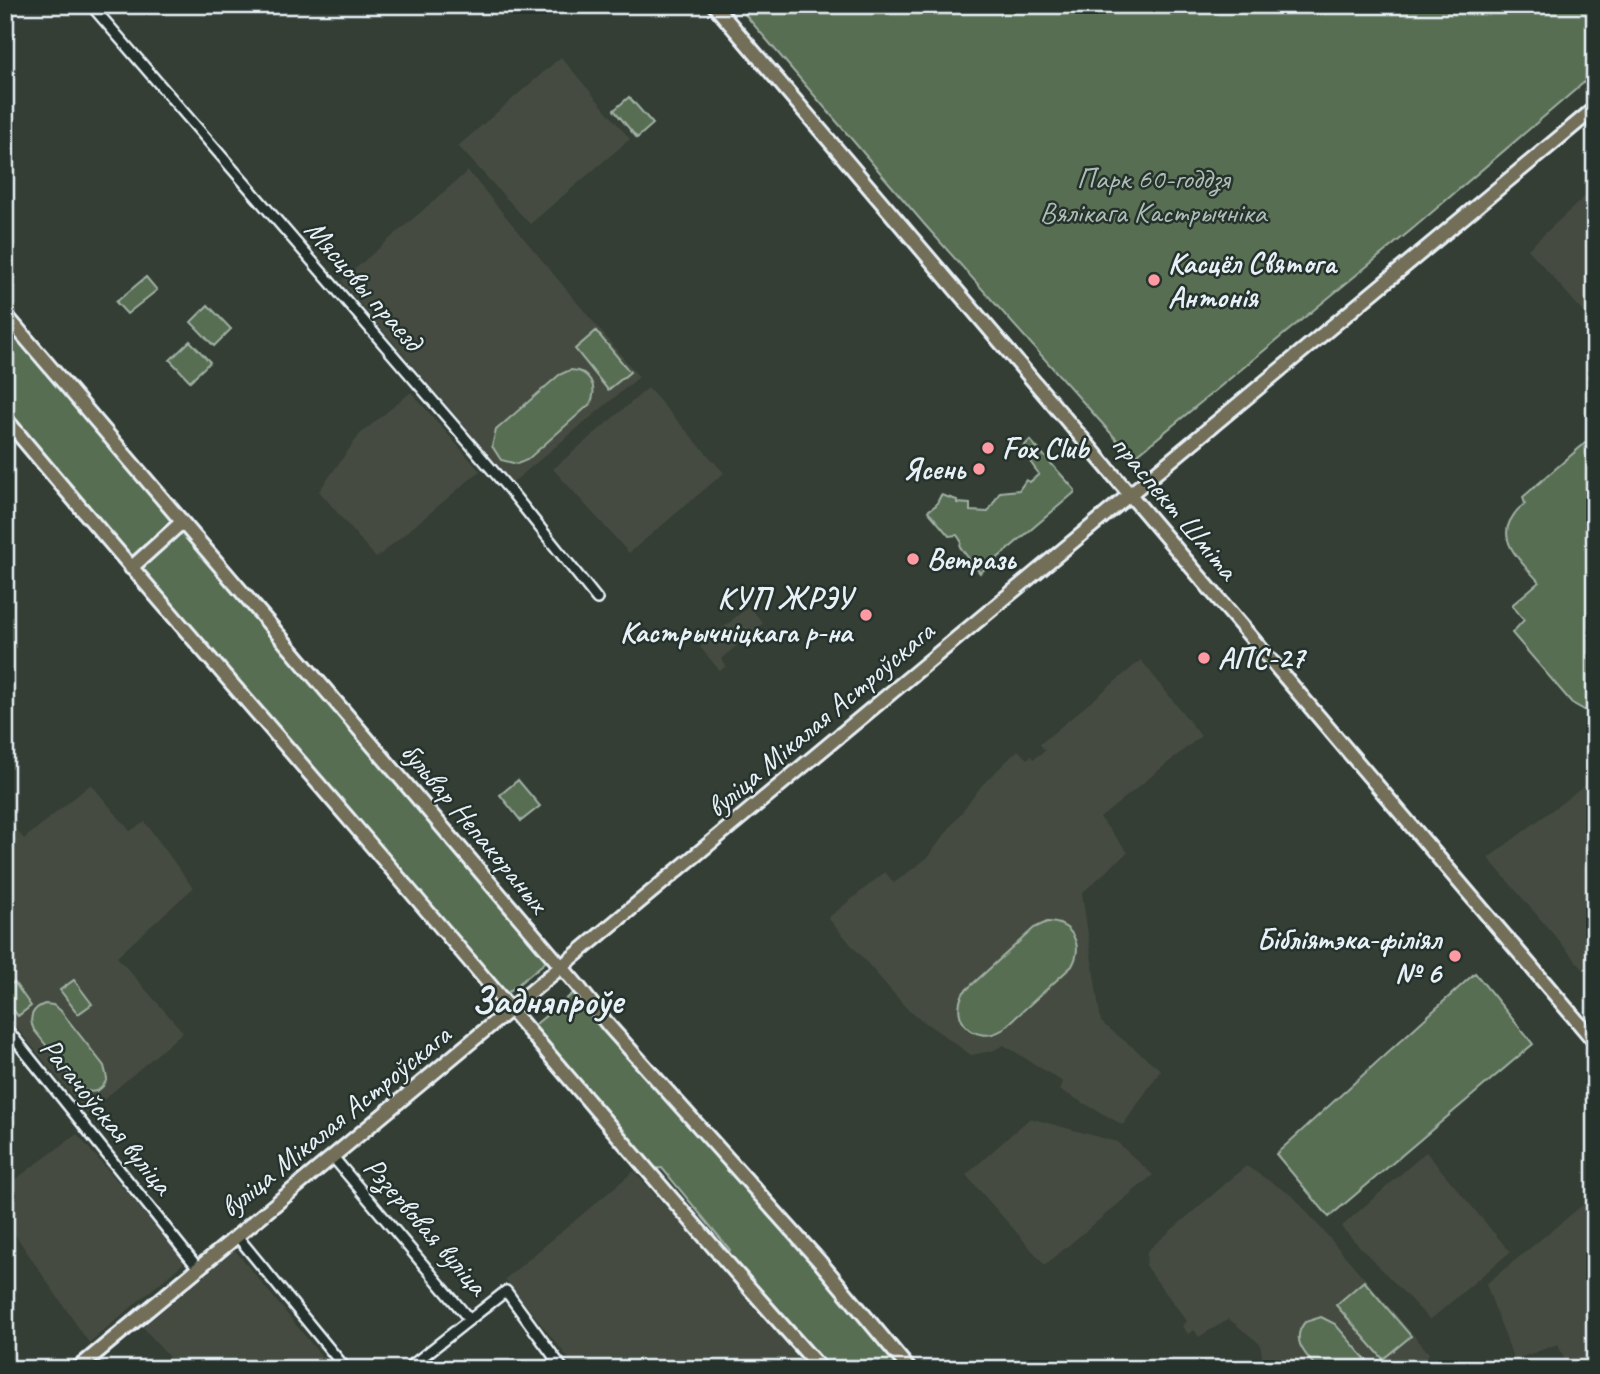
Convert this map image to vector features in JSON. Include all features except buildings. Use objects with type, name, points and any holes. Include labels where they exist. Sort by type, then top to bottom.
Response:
[{"type":"main road","name":"праспект Шміта","points":[[714,5],[1595,1042]]},
{"type":"main road","name":"вуліца Мікалая Астроўскага","points":[[77,1369],[1595,108]]},
{"type":"main road","name":"бульвар Непакораных","points":[[5,314],[618,1037],[820,1262],[909,1369]]},
{"type":"main road","points":[[5,418],[698,1231],[821,1369]]},
{"type":"main road","points":[[131,568],[182,522]]},
{"type":"street","name":"Мясцовы праезд","points":[[90,5],[513,494],[597,600]]},
{"type":"street","name":"Рагачоўская вуліца","points":[[5,1027],[198,1268]]},
{"type":"street","name":"Рэзервовая вуліца","points":[[333,1157],[469,1319],[506,1291],[560,1365]]},
{"type":"street","points":[[237,1236],[346,1369]]},
{"type":"street","points":[[407,1369],[469,1319]]},
{"type":"street","points":[[545,1369],[560,1365]]},
{"type":"shaded area","points":[[561,57],[630,139],[530,224],[458,146]]},
{"type":"shaded area","points":[[468,171],[639,377],[512,483],[341,281]]},
{"type":"shaded area","points":[[1595,187],[1595,325],[1528,249]]},
{"type":"shaded area","points":[[648,388],[724,473],[629,553],[553,469]]},
{"type":"shaded area","points":[[411,392],[480,471],[376,558],[319,491],[360,434]]},
{"type":"shaded area","points":[[749,606],[763,623],[721,659],[726,666],[720,671],[700,647]]},
{"type":"shaded area","points":[[1141,660],[1201,736],[1100,818],[1128,852],[1082,893],[1101,1022],[1161,1070],[1123,1125],[1060,1090],[1063,1082],[1004,1045],[992,1051],[971,1055],[909,1011],[828,918],[885,872],[894,883],[927,858],[982,785],[1018,750],[1027,759],[1031,756],[1033,759],[1045,751],[1040,744]]},
{"type":"shaded area","points":[[1595,778],[1595,983],[1488,858]]},
{"type":"shaded area","points":[[91,784],[130,831],[145,822],[193,888],[117,957],[183,1032],[87,1114],[5,1013],[5,817],[24,839]]},
{"type":"shaded area","points":[[1030,1118],[1117,1142],[1153,1175],[1045,1265],[966,1175]]},
{"type":"shaded area","points":[[77,1134],[186,1261],[89,1343],[5,1220],[5,1187]]},
{"type":"shaded area","points":[[1426,1152],[1510,1252],[1430,1320],[1341,1227]]},
{"type":"shaded area","points":[[1246,1166],[1293,1196],[1429,1353],[1421,1369],[1262,1369],[1264,1367],[1260,1344],[1229,1319],[1199,1337],[1194,1330],[1188,1334],[1182,1326],[1187,1321],[1146,1267],[1147,1251]]},
{"type":"shaded area","points":[[634,1171],[811,1369],[577,1369],[505,1279]]},
{"type":"shaded area","points":[[1595,1195],[1595,1369],[1568,1369],[1558,1344],[1514,1360],[1486,1284]]},
{"type":"shaded area","points":[[235,1250],[332,1369],[179,1369],[143,1327]]},
{"type":"green space","name":"Парк 60-годдзя Вялікага Кастрычніка","points":[[737,5],[1595,5],[1595,73],[1410,231],[1133,458],[925,225]]},
{"type":"green space","points":[[629,97],[653,124],[637,138],[614,110]]},
{"type":"green space","points":[[146,277],[157,290],[127,314],[116,302]]},
{"type":"green space","points":[[208,305],[231,329],[214,346],[191,322]]},
{"type":"green space","points":[[5,323],[172,520],[132,556],[5,409]]},
{"type":"green space","points":[[596,331],[630,372],[608,390],[575,349]]},
{"type":"green space","points":[[190,341],[210,362],[190,381],[170,360]]},
{"type":"green space","points":[[570,370],[587,376],[593,385],[590,404],[527,460],[517,464],[501,460],[492,446],[496,430],[559,375]]},
{"type":"green space","points":[[1595,381],[1595,716],[1572,703],[1512,633],[1524,620],[1512,605],[1539,582],[1510,546],[1507,530],[1515,513],[1525,504],[1523,497],[1592,437],[1590,394]]},
{"type":"green space","points":[[1030,440],[1075,490],[1074,493],[980,573],[960,547],[961,541],[957,535],[949,536],[928,511],[936,505],[941,495],[957,500],[957,503],[970,504],[970,511],[988,512],[1000,492],[1019,490],[1026,480],[1030,482],[1039,474],[1021,449]]},
{"type":"green space","points":[[181,530],[548,960],[506,994],[141,567]]},
{"type":"green space","points":[[518,780],[540,806],[521,821],[500,795]]},
{"type":"green space","points":[[1047,922],[1063,926],[1073,936],[1077,950],[1072,966],[1002,1030],[982,1035],[974,1032],[967,1027],[959,1012],[964,992],[1034,928]]},
{"type":"green space","points":[[1475,973],[1533,1044],[1329,1217],[1276,1154]]},
{"type":"green space","points":[[74,980],[92,1004],[78,1014],[60,990]]},
{"type":"green space","points":[[14,982],[31,1006],[18,1016],[5,999],[5,988]]},
{"type":"green space","points":[[576,991],[903,1369],[828,1369],[727,1256],[730,1250],[662,1168],[651,1169],[531,1028]]},
{"type":"green space","points":[[45,1004],[60,1010],[104,1066],[107,1078],[97,1091],[81,1089],[34,1030],[32,1014]]},
{"type":"green space","points":[[1364,1281],[1411,1336],[1383,1359],[1336,1305]]},
{"type":"green space","points":[[1321,1317],[1335,1324],[1374,1369],[1318,1369],[1301,1347],[1299,1335],[1305,1322]]},
{"type":"place","name":"Касцёл Святога Антонія","points":[[1154,280]]},
{"type":"place","name":"Fox Club","points":[[988,448]]},
{"type":"place","name":"Ясень","points":[[979,469]]},
{"type":"place","name":"Ветразь","points":[[913,559]]},
{"type":"place","name":"КУП ЖРЭУ Кастрычніцкага р-на","points":[[866,615]]},
{"type":"place","name":"АПС-27","points":[[1204,658]]},
{"type":"place","name":"Бібліятэка-філіял № 6","points":[[1455,956]]},
{"type":"district","name":"Задняпроўе","points":[[547,1000]]}]
